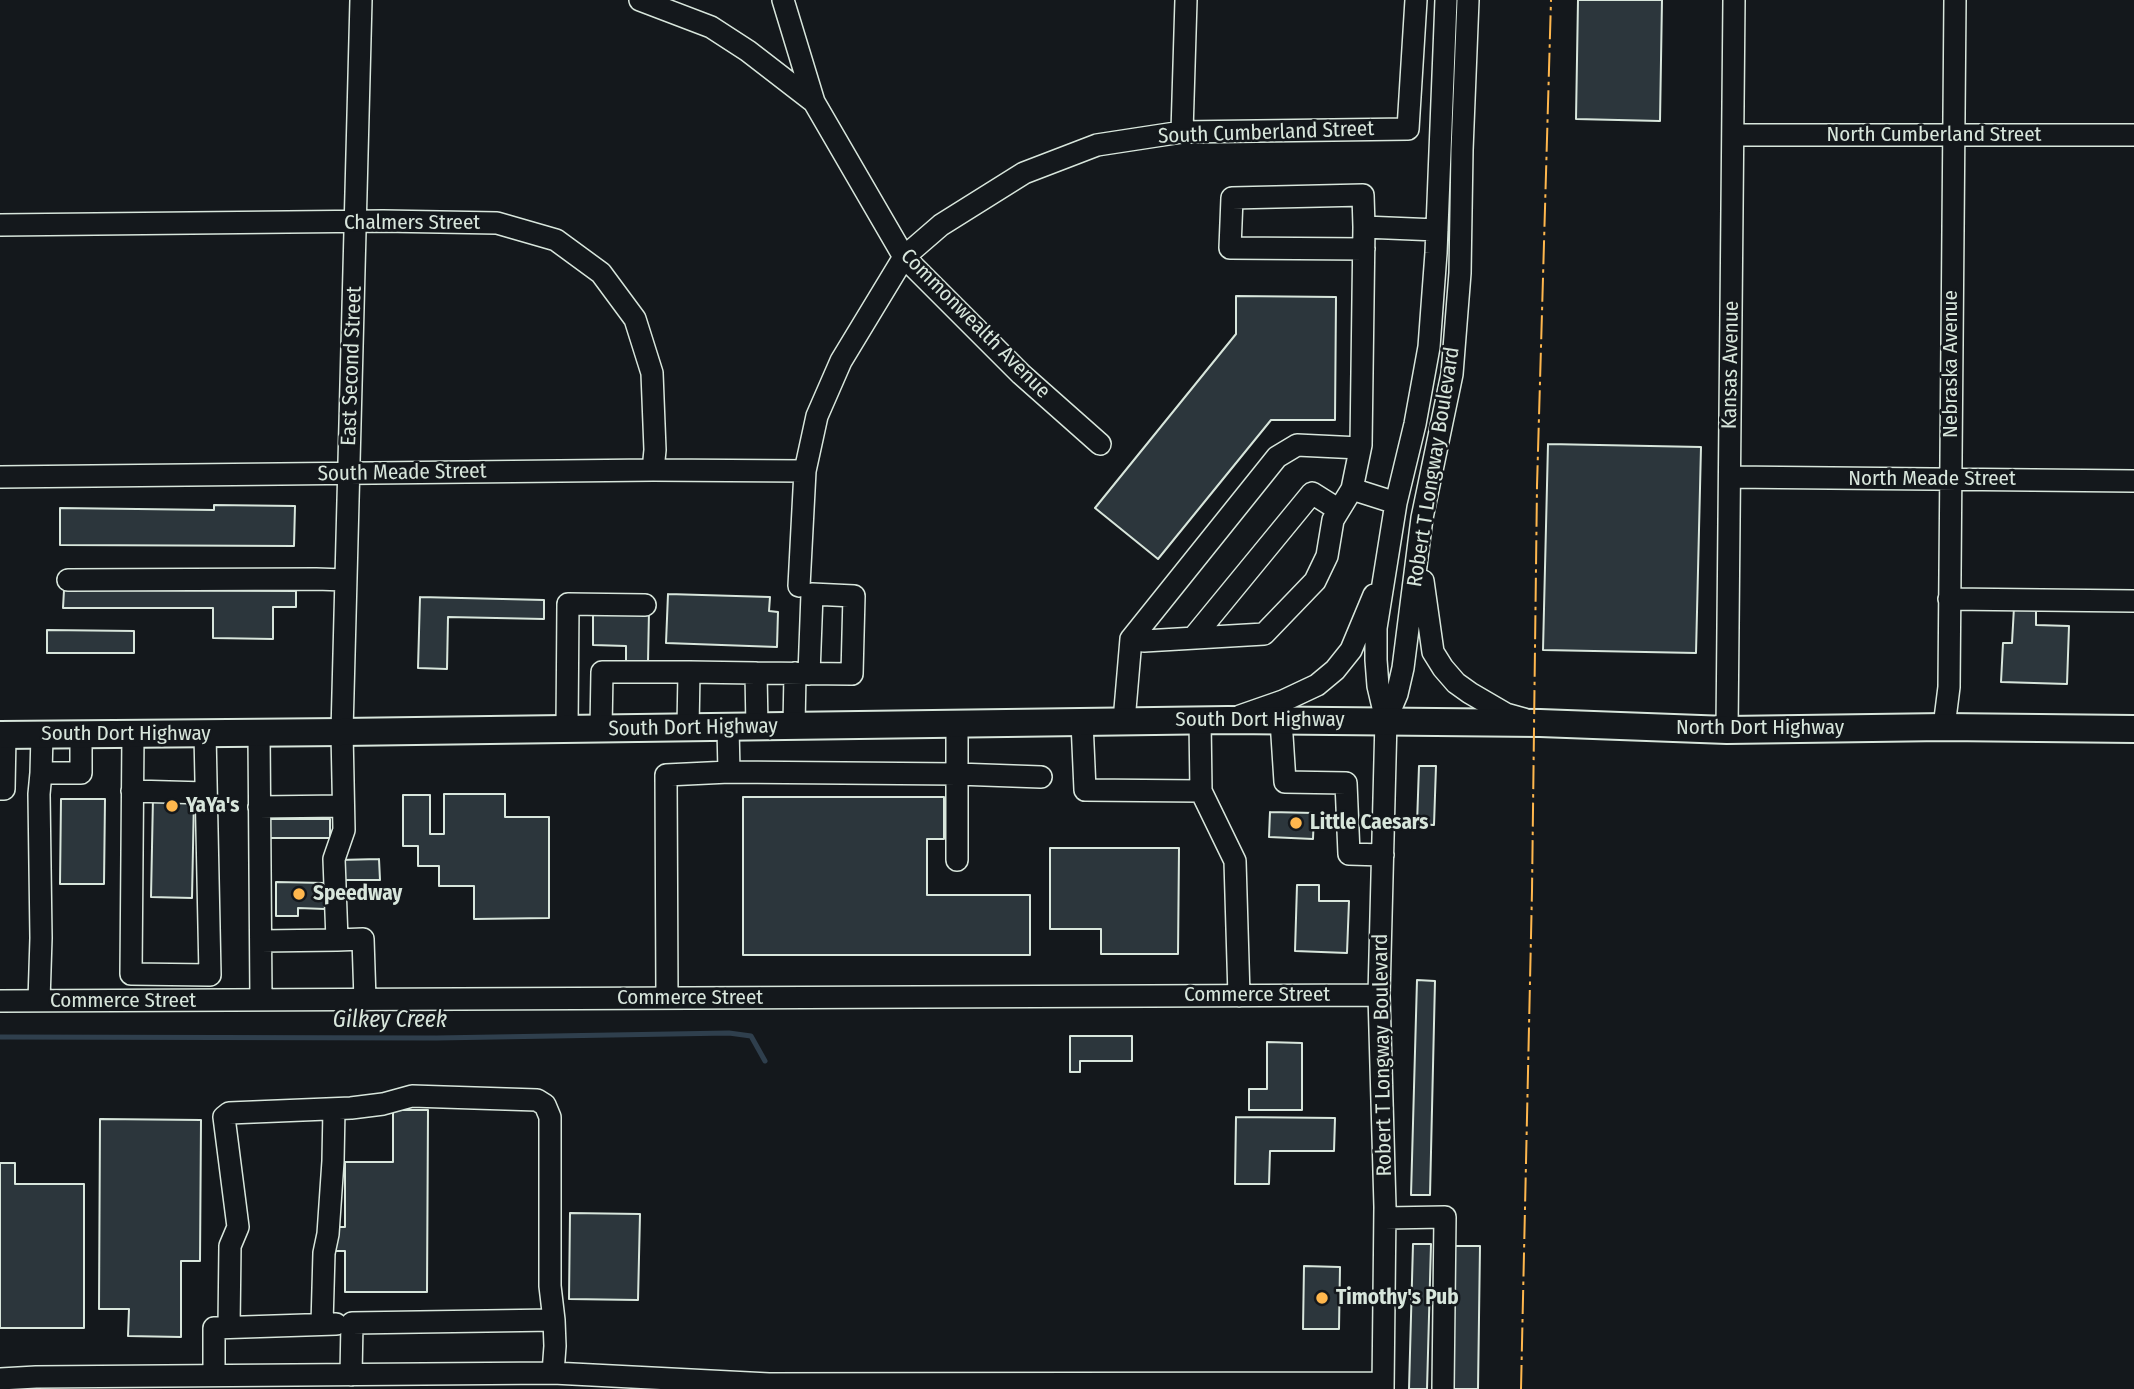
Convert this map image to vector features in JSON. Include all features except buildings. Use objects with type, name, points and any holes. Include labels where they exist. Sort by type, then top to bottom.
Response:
[{"type":"main road","name":"North Dort Highway","points":[[1386,720],[1727,730],[1944,727],[2134,729]]},
{"type":"main road","name":"South Dort Highway","points":[[2,735],[1386,720]]},
{"type":"street","name":"East Second Street","points":[[337,940],[334,859],[344,830],[342,732],[345,580],[361,0]]},
{"type":"street","points":[[640,0],[711,27],[748,51],[814,102]]},
{"type":"street","name":"Commonwealth Avenue","points":[[783,0],[814,102],[904,257],[1021,374],[1100,444]]},
{"type":"street","points":[[1182,132],[1186,0]]},
{"type":"street","name":"South Cumberland Street","points":[[799,586],[805,471],[817,416],[841,361],[904,257],[941,225],[1024,173],[1097,145],[1182,132],[1408,129],[1416,0]]},
{"type":"street","name":"Robert T Longway Boulevard","points":[[1383,1386],[1385,1218],[1379,995],[1386,720],[1376,660],[1376,628],[1396,503],[1415,424],[1429,347],[1437,235],[1446,0]]},
{"type":"street","name":"Robert T Longway Boulevard","points":[[1386,720],[1402,668],[1422,518],[1452,374],[1460,273],[1468,0]]},
{"type":"street","name":"Kansas Avenue","points":[[1727,730],[1734,0]]},
{"type":"street","name":"Nebraska Avenue","points":[[1944,727],[1949,687],[1955,0]]},
{"type":"street","name":"North Cumberland Street","points":[[1733,135],[2134,135]]},
{"type":"street","points":[[1130,639],[1144,641],[1264,635],[1315,581],[1327,556],[1333,520],[1352,489],[1360,448],[1364,249],[1363,195],[1232,198],[1230,248],[1364,249]]},
{"type":"street","points":[[1364,227],[1437,235],[1452,234],[1460,221]]},
{"type":"street","name":"Chalmers Street","points":[[0,225],[498,223],[556,240],[601,273],[635,319],[652,373],[655,450],[653,470]]},
{"type":"street","points":[[1124,722],[1130,639],[1278,457],[1297,445],[1360,448]]},
{"type":"street","name":"South Meade Street","points":[[0,477],[653,470],[805,471]]},
{"type":"street","name":"North Meade Street","points":[[1730,477],[2134,481]]},
{"type":"street","points":[[1352,489],[1396,503]]},
{"type":"street","points":[[1193,638],[1312,493],[1339,510]]},
{"type":"street","points":[[1422,518],[1422,579],[1433,652],[1456,683],[1470,693],[1506,714],[1540,723]]},
{"type":"street","points":[[1228,720],[1283,701],[1317,685],[1335,670],[1351,650],[1383,578]]},
{"type":"street","points":[[68,579],[345,580]]},
{"type":"street","points":[[1950,599],[2134,601]]},
{"type":"street","points":[[567,729],[568,604],[645,605]]},
{"type":"street","points":[[601,729],[602,672],[802,673],[794,726]]},
{"type":"street","points":[[688,728],[690,672]]},
{"type":"street","points":[[756,673],[757,727]]},
{"type":"street","points":[[1200,720],[1201,791],[1236,861],[1240,996]]},
{"type":"street","points":[[1282,720],[1285,782],[1346,783],[1349,853],[1382,855]]},
{"type":"street","points":[[1082,722],[1085,790],[1201,791]]},
{"type":"street","points":[[957,724],[957,860]]},
{"type":"street","points":[[728,727],[729,772]]},
{"type":"street","points":[[133,734],[131,974],[210,975],[205,733]]},
{"type":"street","points":[[259,733],[261,1000]]},
{"type":"street","points":[[41,773],[80,773],[81,734]]},
{"type":"street","points":[[0,789],[4,789],[2,735]]},
{"type":"street","points":[[39,1001],[39,793],[42,735]]},
{"type":"street","points":[[667,998],[666,775],[729,772],[1041,777]]},
{"type":"street","points":[[132,791],[206,793]]},
{"type":"street","points":[[1347,799],[1384,799]]},
{"type":"street","points":[[260,807],[343,806]]},
{"type":"street","points":[[261,941],[363,939],[365,1000]]},
{"type":"street","name":"Commerce Street","points":[[0,1001],[1379,995]]},
{"type":"street","points":[[229,1327],[229,1246],[238,1227],[224,1118],[229,1114],[334,1109],[383,1104],[412,1096],[537,1100],[545,1105],[550,1117],[553,1373]]},
{"type":"street","points":[[322,1324],[334,1109]]},
{"type":"street","points":[[1385,1218],[1445,1217],[1443,1389]]},
{"type":"street","points":[[214,1375],[214,1328],[554,1320]]},
{"type":"street","points":[[351,1375],[352,1323]]},
{"type":"street","points":[[0,1379],[35,1383],[214,1375],[329,1382],[351,1375],[475,1381],[553,1373],[769,1384],[1383,1386]]},
{"type":"waterway","name":"Gilkey Creek","points":[[0,1037],[436,1038],[729,1033],[751,1036],[765,1061]]},
{"type":"power","points":[[1521,1389],[1532,891],[1537,486],[1551,0]]},
{"type":"place","name":"YaYa's","points":[[172,806]]},
{"type":"place","name":"Little Caesars","points":[[1296,823]]},
{"type":"place","name":"Speedway","points":[[299,894]]},
{"type":"place","name":"Timothy's Pub","points":[[1322,1298]]}]
